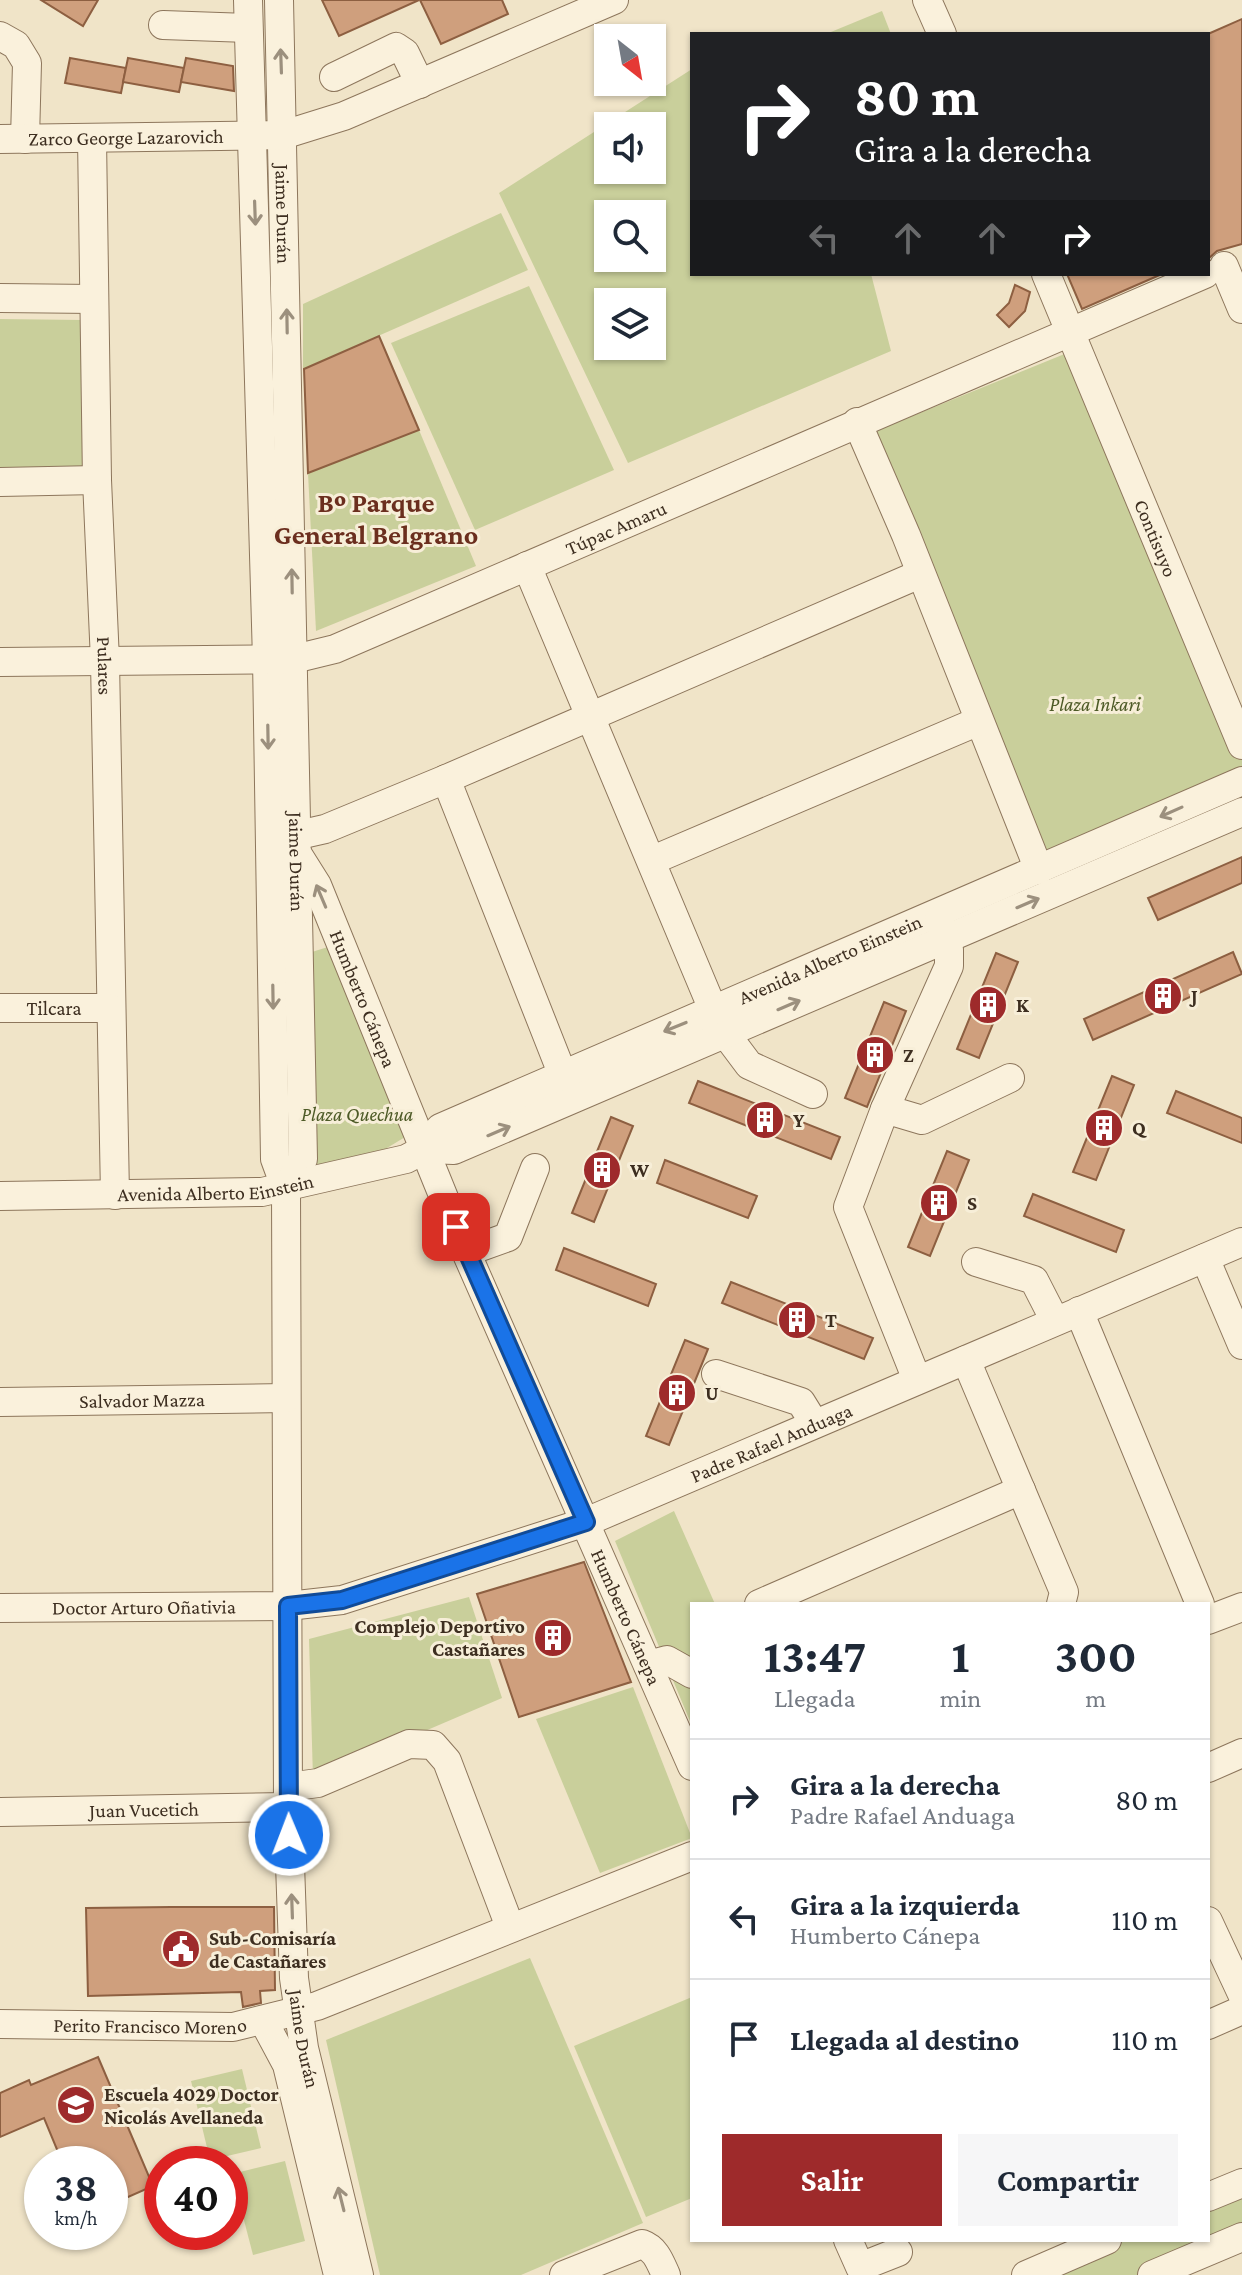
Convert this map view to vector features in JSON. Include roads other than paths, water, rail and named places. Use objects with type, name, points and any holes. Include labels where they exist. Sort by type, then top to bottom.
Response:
[{"type":"street","points":[[248,0],[280,659]]},
{"type":"street","name":"Jaime Durán","points":[[279,0],[283,135],[275,1159],[286,1189],[288,1797],[297,2012],[359,2275]]},
{"type":"street","points":[[334,77],[396,47],[405,53],[420,84],[614,0]]},
{"type":"street","points":[[927,0],[941,32]]},
{"type":"street","points":[[163,25],[248,28]]},
{"type":"street","points":[[0,36],[16,45],[27,63],[13,139]]},
{"type":"street","name":"Zarco George Lazarovich","points":[[13,139],[283,135],[322,124],[420,84]]},
{"type":"street","name":"Pulares","points":[[92,138],[97,480],[105,661],[109,1008],[115,1195]]},
{"type":"street","points":[[1220,268],[1242,309]]},
{"type":"street","name":"Contisuyo","points":[[1047,276],[1242,745]]},
{"type":"street","name":"Túpac Amaru","points":[[0,662],[280,659],[335,649],[1201,276]]},
{"type":"street","points":[[0,298],[94,299]]},
{"type":"street","points":[[857,422],[1039,870]]},
{"type":"street","points":[[0,482],[97,480]]},
{"type":"street","points":[[527,566],[719,1022],[749,1065],[813,1094]]},
{"type":"street","points":[[295,843],[592,718],[920,574]]},
{"type":"street","name":"Jaime Durán","points":[[280,659],[295,843],[303,1159],[286,1189]]},
{"type":"street","points":[[653,860],[979,721]]},
{"type":"street","points":[[446,779],[562,1073]]},
{"type":"street","name":"Avenida Alberto Einstein","points":[[941,926],[1039,870],[1242,781]]},
{"type":"street","name":"Avenida Alberto Einstein","points":[[0,1196],[286,1189],[391,1164],[425,1149],[454,1150],[719,1022],[941,926],[1239,819]]},
{"type":"street","name":"Humberto Cánepa","points":[[295,843],[317,885],[466,1252],[690,1761]]},
{"type":"street","points":[[917,1380],[848,1207],[885,1109],[949,966],[941,926]]},
{"type":"street","name":"Tilcara","points":[[0,1008],[109,1008]]},
{"type":"street","name":"Avenida Alberto Einstein","points":[[425,1149],[440,1128],[562,1073],[719,1022]]},
{"type":"street","points":[[885,1109],[922,1120],[1010,1078]]},
{"type":"street","points":[[466,1252],[508,1237],[535,1168]]},
{"type":"street","name":"Padre Rafael Anduaga","points":[[288,1606],[342,1600],[586,1522],[1242,1242]]},
{"type":"street","points":[[1205,1258],[1242,1345]]},
{"type":"street","points":[[976,1262],[1034,1280],[1067,1316],[1199,1602]]},
{"type":"street","points":[[966,1360],[1064,1592],[1062,1602]]},
{"type":"street","points":[[716,1374],[801,1402],[814,1423]]},
{"type":"street","name":"Salvador Mazza","points":[[0,1402],[286,1398]]},
{"type":"street","points":[[764,1602],[1021,1490]]},
{"type":"street","name":"Doctor Arturo Oñativia","points":[[0,1608],[288,1606]]},
{"type":"street","points":[[1210,1619],[1242,1607]]},
{"type":"street","points":[[648,1665],[667,1660],[690,1673]]},
{"type":"street","name":"Juan Vucetich","points":[[0,1812],[288,1797],[409,1744],[433,1745],[447,1761],[510,1927]]},
{"type":"street","points":[[1210,1767],[1242,1753]]},
{"type":"street","name":"Perito Francisco Moreno","points":[[0,2024],[233,2027],[264,2022],[297,2012],[690,1857]]},
{"type":"street","points":[[1210,1925],[1242,1994]]},
{"type":"street","points":[[1210,2024],[1242,2010]]},
{"type":"street","name":"Jaime Durán","points":[[264,2022],[287,2065],[338,2275]]},
{"type":"street","points":[[1210,2196],[1242,2183]]},
{"type":"street","points":[[1152,2275],[1242,2237]]},
{"type":"street","points":[[849,2242],[860,2267],[900,2256]]},
{"type":"street","points":[[1026,2275],[1058,2250],[1097,2242]]},
{"type":"street","points":[[564,2275],[642,2244],[650,2247],[658,2257],[666,2275]]},
{"type":"place","name":"J","points":[[1163,996]]},
{"type":"place","name":"K","points":[[988,1005]]},
{"type":"place","name":"Z","points":[[875,1055]]},
{"type":"place","name":"Y","points":[[765,1120]]},
{"type":"place","name":"Q","points":[[1104,1128]]},
{"type":"place","name":"W","points":[[602,1170]]},
{"type":"place","name":"S","points":[[939,1203]]},
{"type":"place","name":"T","points":[[797,1320]]},
{"type":"place","name":"U","points":[[677,1393]]},
{"type":"place","name":"Complejo Deportivo Castañares","points":[[553,1638]]},
{"type":"place","name":"Sub-Comisaría de Castañares","points":[[181,1949]]},
{"type":"place","name":"Escuela 4029 Doctor Nicolás Avellaneda","points":[[76,2105]]},
{"type":"district","name":"Bº Parque General Belgrano","points":[[376,518]]},
{"type":"park label","name":"Plaza Inkari","points":[[1095,704]]},
{"type":"park label","name":"Plaza Quechua","points":[[357,1114]]}]
